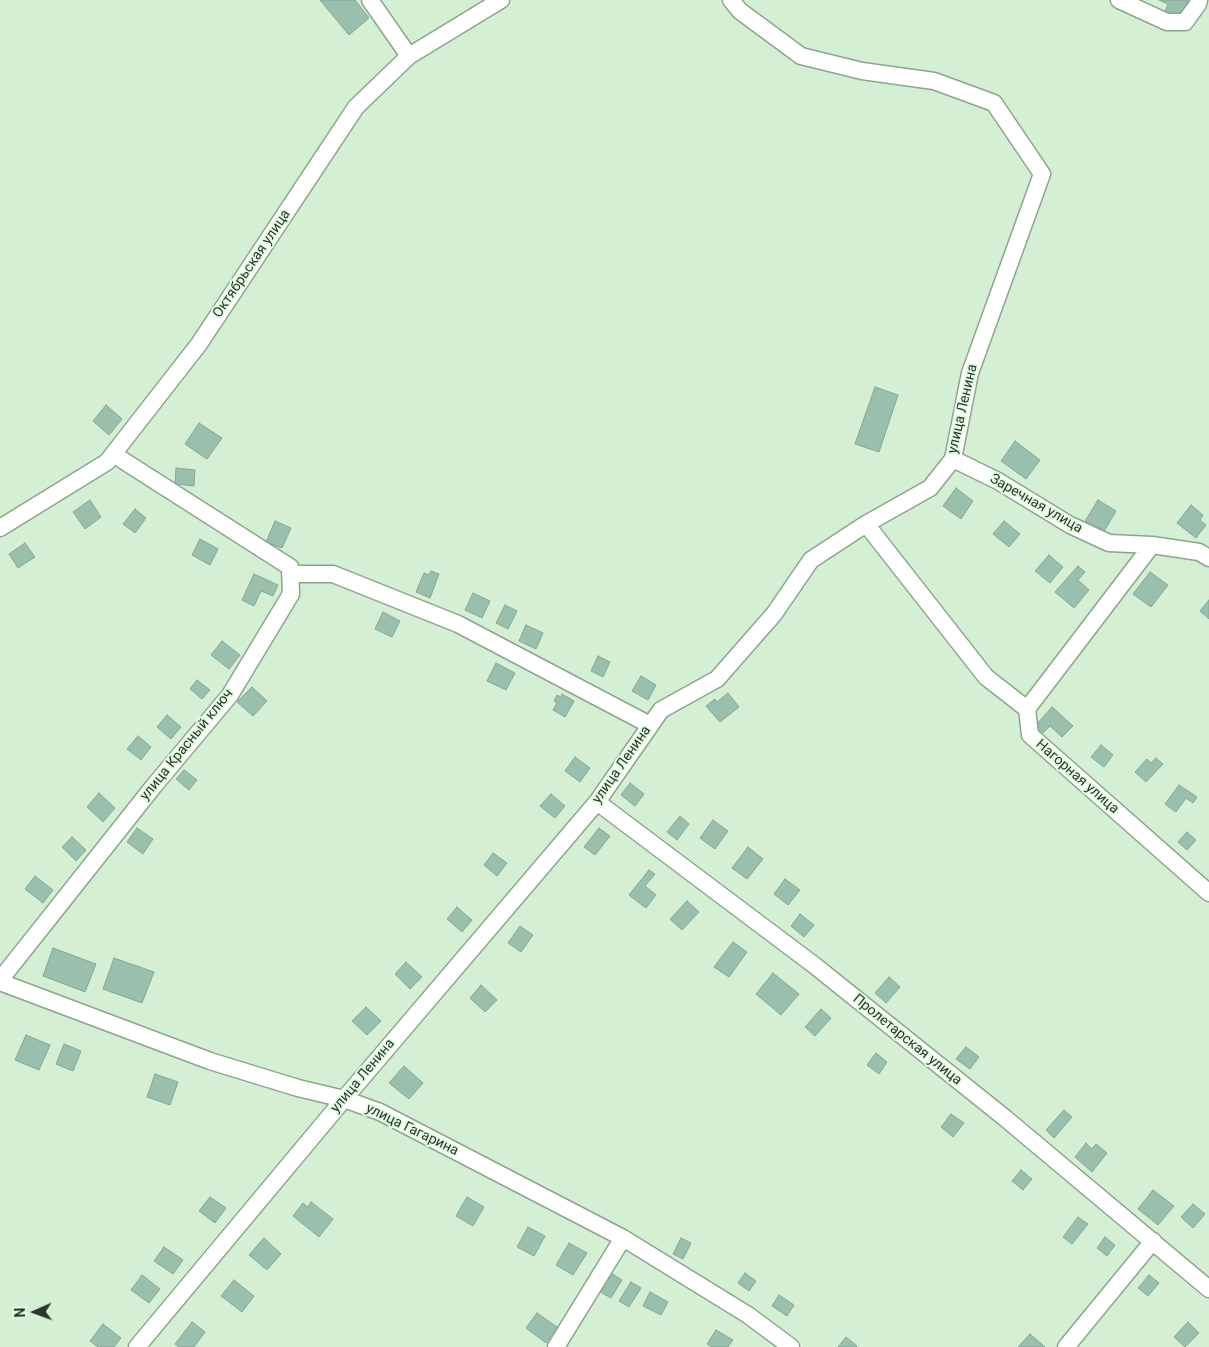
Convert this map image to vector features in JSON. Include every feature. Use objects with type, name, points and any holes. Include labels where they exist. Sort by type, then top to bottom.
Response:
[{"type":"street","points":[[370,0],[409,56]]},
{"type":"street","name":"Октябрьская улица","points":[[0,528],[107,462],[199,344],[356,107],[409,56],[501,0]]},
{"type":"street","name":"улица Ленина","points":[[137,1347],[344,1099],[597,802],[660,710],[717,679],[774,614],[811,560],[866,524],[930,488],[953,459],[970,373],[1042,174],[994,103],[934,81],[862,71],[801,56],[740,11],[731,0]]},
{"type":"street","points":[[1119,0],[1167,22],[1185,22],[1199,0]]},
{"type":"street","points":[[113,454],[290,567],[290,574],[333,574],[458,624],[650,725]]},
{"type":"street","name":"Заречная улица","points":[[953,459],[998,481],[1070,525],[1109,543],[1152,545],[1199,552],[1209,558]]},
{"type":"street","points":[[866,524],[986,677],[1027,709],[1152,545]]},
{"type":"street","name":"улица Красный ключ","points":[[0,981],[153,787],[230,695],[291,594],[290,574]]},
{"type":"street","name":"Нагорная улица","points":[[1027,709],[1030,735],[1209,893]]},
{"type":"street","name":"Пролетарская улица","points":[[597,802],[814,965],[1005,1118],[1209,1289]]},
{"type":"street","name":"улица Гагарина","points":[[0,981],[210,1061],[298,1088],[344,1099],[380,1112],[623,1238],[748,1315],[792,1347]]},
{"type":"street","points":[[556,1347],[623,1238]]},
{"type":"street","points":[[1066,1347],[1154,1241]]},
{"type":"building","points":[[320,0],[355,0],[369,18],[349,35]]},
{"type":"building","points":[[1159,0],[1188,0],[1179,21],[1164,14],[1168,4]]},
{"type":"building","points":[[875,387],[898,395],[879,452],[855,444]]},
{"type":"building","points":[[106,405],[122,419],[109,435],[93,421]]},
{"type":"building","points":[[199,423],[222,438],[207,459],[185,444]]},
{"type":"building","points":[[1015,441],[1040,460],[1026,479],[1001,461]]},
{"type":"building","points":[[176,468],[195,470],[194,486],[175,484]]},
{"type":"building","points":[[956,488],[973,501],[961,519],[943,506]]},
{"type":"building","points":[[90,500],[101,517],[85,529],[73,512]]},
{"type":"building","points":[[1098,500],[1116,511],[1102,535],[1084,523]]},
{"type":"building","points":[[1191,505],[1203,515],[1200,520],[1206,525],[1196,538],[1177,523]]},
{"type":"building","points":[[135,509],[146,518],[135,533],[123,524]]},
{"type":"building","points":[[275,521],[291,528],[282,548],[266,542]]},
{"type":"building","points":[[1004,521],[1020,534],[1009,547],[993,534]]},
{"type":"building","points":[[200,539],[218,549],[210,565],[192,555]]},
{"type":"building","points":[[25,543],[35,557],[18,568],[9,554]]},
{"type":"building","points":[[1049,555],[1063,567],[1050,583],[1035,571]]},
{"type":"building","points":[[1078,566],[1085,572],[1078,580],[1089,590],[1074,608],[1055,592]]},
{"type":"building","points":[[431,571],[439,574],[430,598],[416,592],[424,573],[429,575]]},
{"type":"building","points":[[1150,572],[1168,585],[1151,607],[1133,594]]},
{"type":"building","points":[[254,574],[278,585],[273,596],[261,591],[254,606],[242,600]]},
{"type":"building","points":[[473,593],[490,601],[482,618],[465,610]]},
{"type":"building","points":[[1209,600],[1209,619],[1200,611]]},
{"type":"building","points":[[505,605],[517,611],[508,629],[496,623]]},
{"type":"building","points":[[383,612],[400,621],[392,637],[375,629]]},
{"type":"building","points":[[526,625],[543,633],[536,649],[519,641]]},
{"type":"building","points":[[222,641],[240,655],[229,669],[211,655]]},
{"type":"building","points":[[598,656],[610,662],[603,677],[591,671]]},
{"type":"building","points":[[496,663],[515,673],[506,690],[487,681]]},
{"type":"building","points":[[641,676],[656,685],[648,700],[632,691]]},
{"type":"building","points":[[197,680],[210,690],[202,699],[190,689]]},
{"type":"building","points":[[252,687],[267,701],[253,716],[237,702]]},
{"type":"building","points":[[728,693],[739,707],[720,722],[706,706],[715,699],[717,702]]},
{"type":"building","points":[[562,694],[574,701],[565,717],[553,710],[557,703],[554,701],[557,695],[561,697]]},
{"type":"building","points":[[1052,707],[1073,726],[1062,737],[1050,726],[1043,733],[1035,726]]},
{"type":"building","points":[[167,715],[181,727],[171,739],[157,727]]},
{"type":"building","points":[[138,736],[151,747],[141,760],[127,749]]},
{"type":"building","points":[[1101,745],[1113,755],[1104,767],[1091,757]]},
{"type":"building","points":[[575,757],[590,768],[580,782],[565,771]]},
{"type":"building","points":[[1156,758],[1163,764],[1146,782],[1135,772],[1147,759],[1151,763]]},
{"type":"building","points":[[184,770],[197,780],[189,790],[176,779]]},
{"type":"building","points":[[630,783],[644,794],[635,806],[621,795]]},
{"type":"building","points":[[1179,785],[1197,797],[1193,803],[1186,798],[1176,812],[1165,804]]},
{"type":"building","points":[[99,793],[115,808],[103,822],[87,807]]},
{"type":"building","points":[[551,794],[565,806],[555,818],[540,806]]},
{"type":"building","points":[[680,816],[689,824],[677,840],[667,832]]},
{"type":"building","points":[[713,820],[728,831],[715,849],[700,838]]},
{"type":"building","points":[[137,828],[153,839],[143,854],[127,842]]},
{"type":"building","points":[[599,828],[610,836],[595,855],[584,847]]},
{"type":"building","points":[[1187,832],[1196,840],[1187,850],[1178,842]]},
{"type":"building","points":[[72,837],[86,850],[76,861],[62,847]]},
{"type":"building","points":[[748,847],[763,859],[747,879],[732,868]]},
{"type":"building","points":[[493,853],[507,863],[497,876],[484,865]]},
{"type":"building","points":[[649,870],[655,874],[645,886],[656,895],[646,908],[629,895]]},
{"type":"building","points":[[35,876],[53,890],[43,903],[25,889]]},
{"type":"building","points":[[785,879],[800,890],[788,905],[774,894]]},
{"type":"building","points":[[687,901],[699,912],[682,930],[670,919]]},
{"type":"building","points":[[457,907],[472,920],[462,932],[447,919]]},
{"type":"building","points":[[800,914],[814,925],[804,937],[791,926]]},
{"type":"building","points":[[520,926],[533,935],[521,952],[508,943]]},
{"type":"building","points":[[733,942],[747,952],[729,977],[714,967]]},
{"type":"building","points":[[53,948],[96,964],[85,992],[43,976]]},
{"type":"building","points":[[114,958],[154,972],[142,1003],[103,989]]},
{"type":"building","points":[[406,962],[422,977],[410,989],[395,974]]},
{"type":"building","points":[[773,973],[799,994],[781,1015],[756,994]]},
{"type":"building","points":[[889,977],[900,987],[886,1003],[875,993]]},
{"type":"building","points":[[481,985],[497,1000],[485,1012],[470,998]]},
{"type":"building","points":[[366,1007],[381,1021],[367,1035],[352,1021]]},
{"type":"building","points":[[821,1009],[831,1018],[815,1036],[805,1027]]},
{"type":"building","points":[[26,1035],[50,1045],[39,1070],[15,1060]]},
{"type":"building","points":[[64,1044],[81,1051],[73,1071],[56,1064]]},
{"type":"building","points":[[966,1047],[979,1057],[970,1069],[956,1059]]},
{"type":"building","points":[[876,1053],[887,1062],[879,1074],[867,1065]]},
{"type":"building","points":[[404,1066],[423,1083],[409,1099],[389,1083]]},
{"type":"building","points":[[155,1074],[178,1082],[170,1105],[147,1097]]},
{"type":"building","points":[[1064,1110],[1072,1117],[1054,1138],[1046,1130]]},
{"type":"building","points":[[951,1114],[964,1123],[953,1137],[941,1127]]},
{"type":"building","points":[[1086,1143],[1092,1149],[1096,1144],[1107,1153],[1092,1172],[1075,1157]]},
{"type":"building","points":[[1021,1170],[1032,1179],[1023,1190],[1012,1181]]},
{"type":"building","points":[[1153,1190],[1174,1206],[1158,1225],[1138,1209]]},
{"type":"building","points":[[210,1197],[226,1208],[215,1223],[199,1211]]},
{"type":"building","points":[[467,1197],[484,1207],[473,1226],[456,1216]]},
{"type":"building","points":[[311,1202],[333,1219],[319,1237],[293,1216],[303,1203],[308,1207]]},
{"type":"building","points":[[1193,1204],[1205,1214],[1193,1228],[1181,1217]]},
{"type":"building","points":[[1078,1217],[1088,1224],[1072,1244],[1063,1237]]},
{"type":"building","points":[[528,1227],[545,1236],[534,1256],[517,1247]]},
{"type":"building","points":[[1105,1237],[1115,1245],[1107,1256],[1097,1248]]},
{"type":"building","points":[[264,1238],[281,1254],[267,1270],[249,1255]]},
{"type":"building","points":[[681,1238],[691,1243],[683,1259],[673,1254]]},
{"type":"building","points":[[569,1243],[587,1253],[573,1275],[556,1265]]},
{"type":"building","points":[[164,1247],[183,1260],[173,1274],[154,1261]]},
{"type":"building","points":[[608,1271],[622,1280],[611,1298],[597,1290]]},
{"type":"building","points":[[745,1273],[756,1281],[749,1291],[738,1283]]},
{"type":"building","points":[[142,1275],[160,1289],[149,1303],[131,1290]]},
{"type":"building","points":[[1149,1275],[1159,1283],[1148,1296],[1138,1288]]},
{"type":"building","points":[[234,1280],[254,1296],[242,1312],[221,1296]]},
{"type":"building","points":[[631,1282],[641,1288],[629,1307],[619,1301]]},
{"type":"building","points":[[650,1292],[668,1302],[661,1315],[643,1306]]},
{"type":"building","points":[[779,1295],[794,1305],[787,1316],[772,1306]]},
{"type":"building","points":[[537,1313],[557,1327],[546,1343],[526,1328]]},
{"type":"building","points":[[192,1322],[205,1332],[194,1347],[179,1347],[175,1344]]},
{"type":"building","points":[[1188,1322],[1199,1333],[1185,1347],[1174,1337]]},
{"type":"building","points":[[103,1324],[121,1338],[114,1347],[98,1347],[90,1341]]},
{"type":"building","points":[[716,1330],[733,1340],[728,1347],[712,1347],[707,1344]]},
{"type":"building","points":[[1030,1334],[1045,1347],[1018,1347]]},
{"type":"building","points":[[846,1337],[857,1346],[838,1347]]}]
